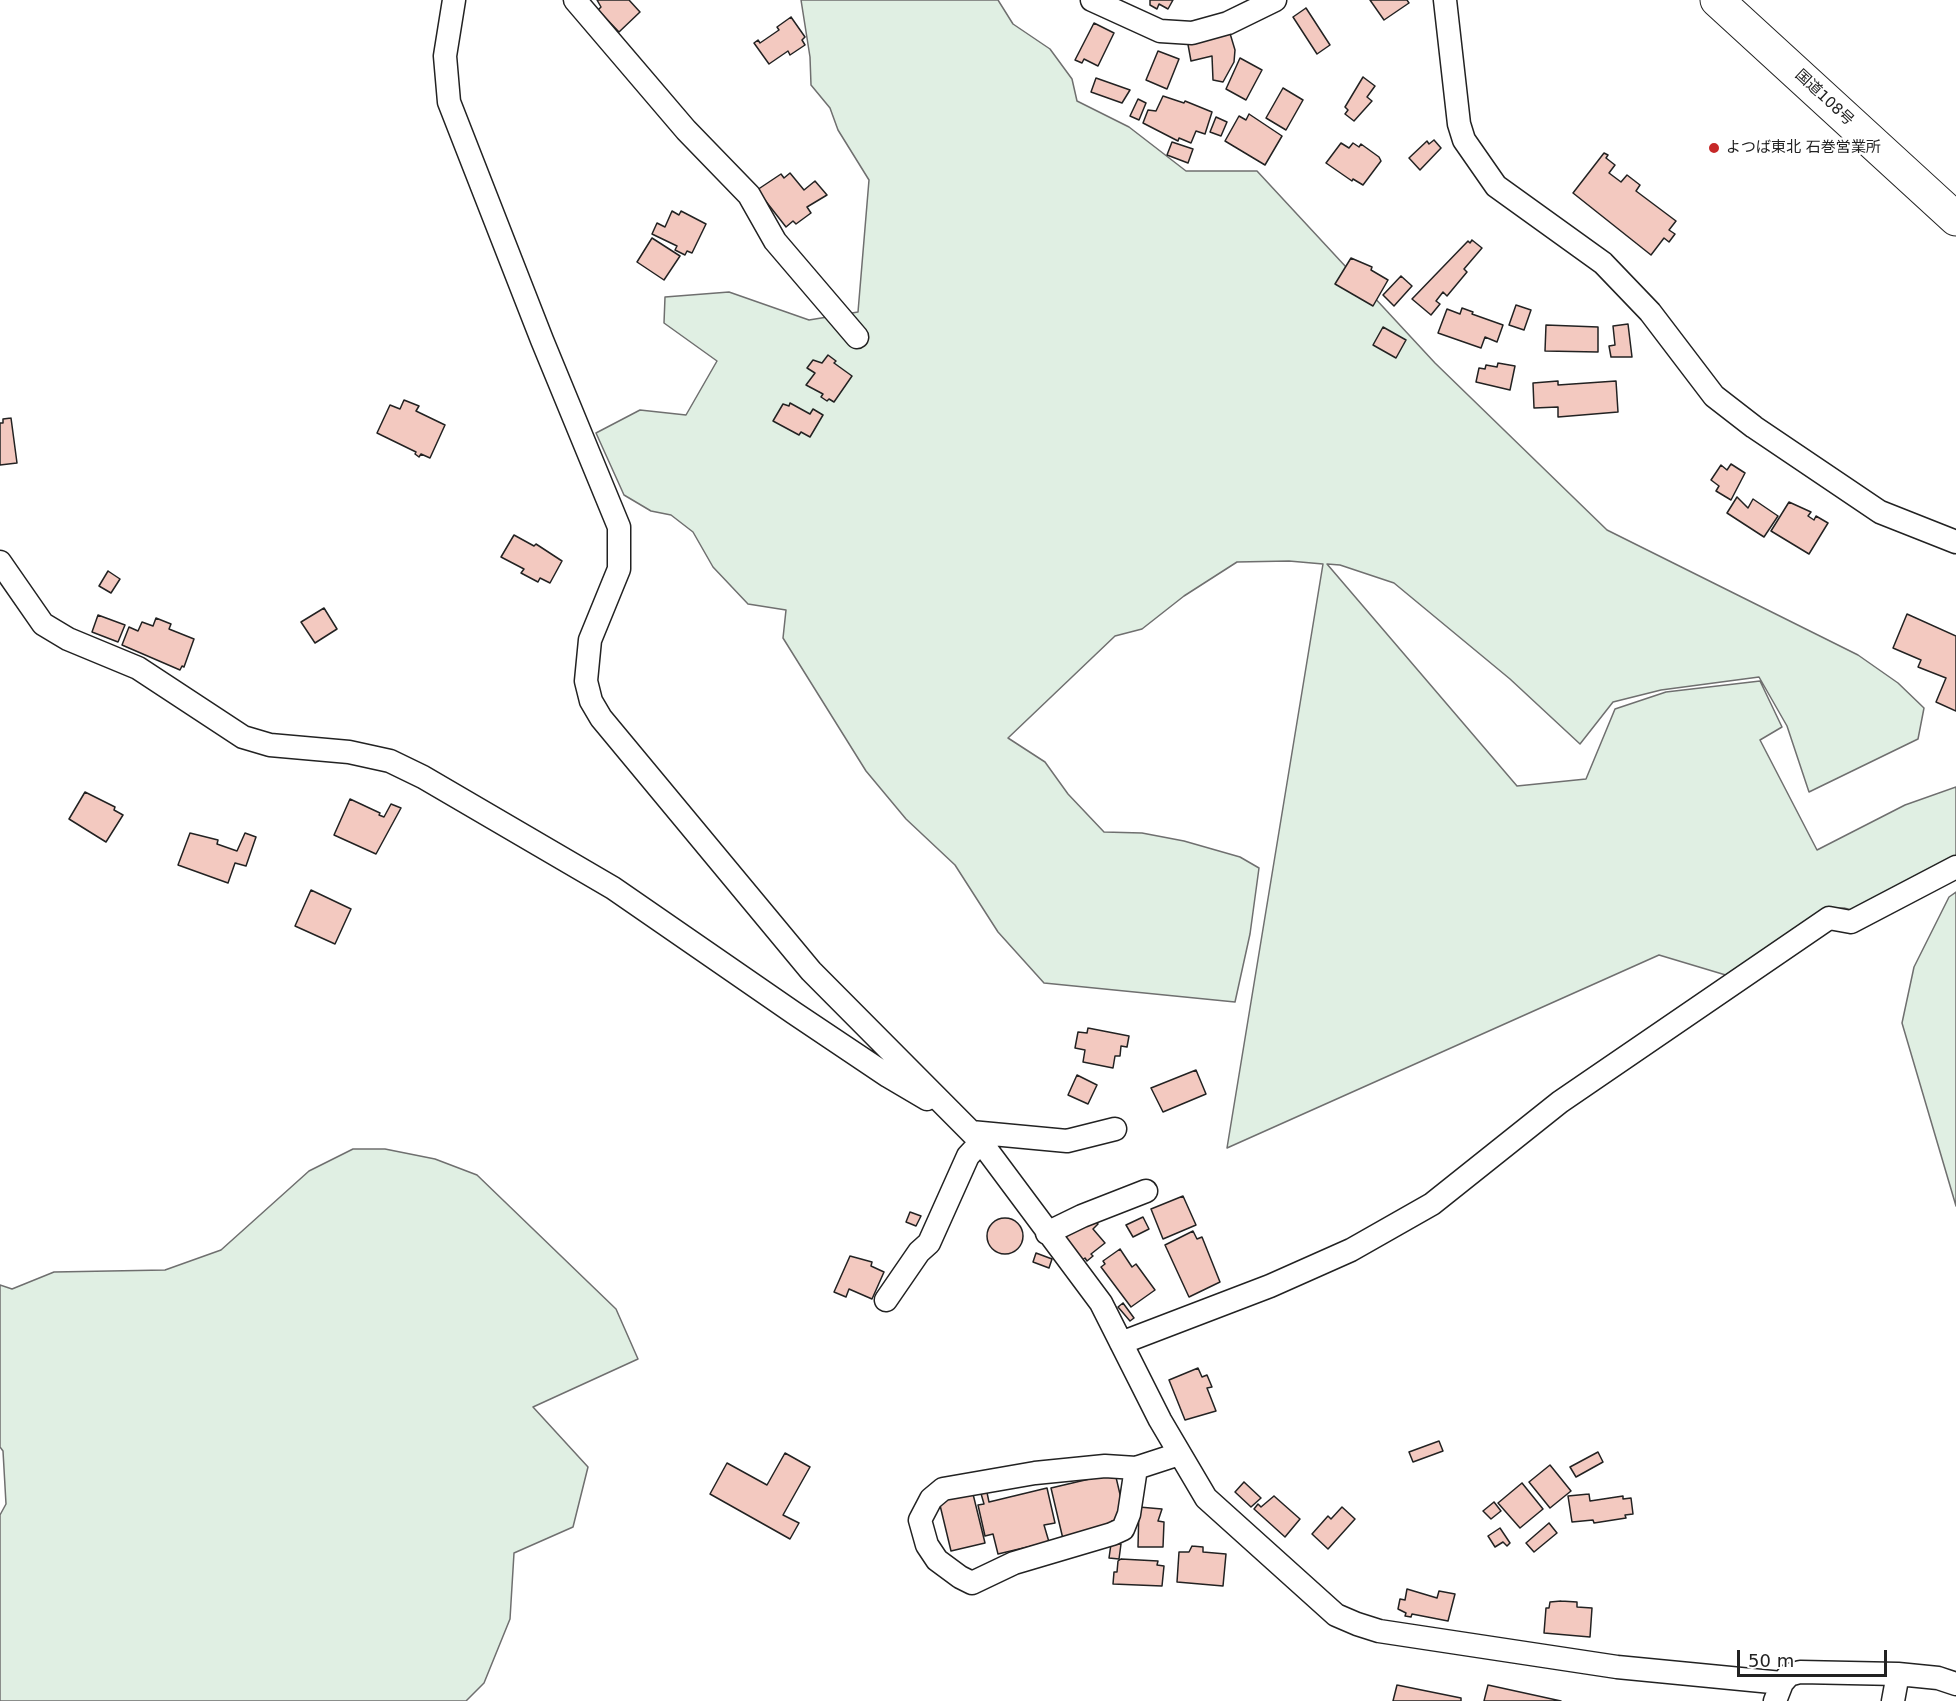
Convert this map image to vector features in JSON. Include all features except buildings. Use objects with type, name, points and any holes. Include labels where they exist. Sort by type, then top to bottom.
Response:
[{"type":"highway","name":"国道108号","points":[[1718,0],[1956,219]]},
{"type":"street","points":[[454,0],[445,56],[449,102],[542,340],[619,528],[619,568],[589,650],[586,681],[591,701],[608,727],[811,971],[976,1137],[1101,1303],[1179,1454],[1206,1498],[1336,1615],[1380,1631],[1778,1692],[1789,1675],[1800,1672],[1898,1674],[1938,1678],[1956,1684]]},
{"type":"street","points":[[575,0],[686,130],[749,195],[775,241],[856,337]]},
{"type":"street","points":[[1092,0],[1160,31],[1192,33],[1228,23],[1275,0]]},
{"type":"street","points":[[1445,0],[1459,124],[1464,140],[1496,186],[1603,263],[1650,312],[1714,396],[1754,427],[1880,512],[1956,542]]},
{"type":"street","points":[[0,562],[43,624],[68,639],[138,668],[243,737],[270,745],[349,753],[390,761],[423,777],[613,888],[888,1076],[952,1113]]},
{"type":"street","points":[[1121,1343],[1270,1286],[1350,1250],[1432,1204],[1560,1102],[1829,918],[1851,922],[1956,867]]},
{"type":"street","points":[[976,1137],[1067,1142],[1114,1129]]},
{"type":"street","points":[[886,1300],[919,1252],[929,1243],[976,1137]]},
{"type":"street","points":[[1047,1233],[1082,1215],[1146,1191]]},
{"type":"street","points":[[1136,1468],[1129,1514],[1123,1529],[1112,1534],[1014,1563],[972,1583],[937,1560],[927,1545],[920,1520],[931,1499],[943,1489],[1035,1473],[1105,1466],[1136,1468],[1179,1454]]},
{"type":"street","points":[[1893,1701],[1898,1674]]},
{"type":"green space","points":[[801,0],[998,0],[1013,24],[1050,49],[1072,79],[1077,101],[1129,127],[1186,171],[1257,171],[1435,363],[1607,530],[1858,655],[1898,683],[1924,708],[1918,739],[1809,792],[1787,726],[1759,677],[1661,690],[1613,702],[1580,744],[1510,679],[1394,583],[1340,565],[1327,564],[1517,786],[1586,779],[1615,709],[1666,692],[1760,681],[1782,727],[1760,740],[1817,850],[1905,805],[1956,787],[1956,859],[1859,912],[1844,908],[1828,909],[1729,976],[1659,955],[1227,1148],[1323,564],[1289,561],[1237,562],[1184,596],[1142,629],[1115,636],[1008,738],[1045,762],[1068,794],[1104,832],[1142,833],[1184,841],[1240,857],[1259,868],[1250,934],[1235,1002],[1044,983],[998,932],[955,865],[906,819],[866,771],[783,638],[786,610],[748,604],[713,567],[693,532],[671,515],[651,511],[624,495],[596,433],[640,410],[686,415],[717,361],[664,323],[665,297],[729,292],[809,320],[858,312],[869,180],[838,130],[830,108],[811,85],[810,57]]},
{"type":"green space","points":[[1956,892],[1956,1206],[1902,1023],[1914,967],[1949,897]]},
{"type":"green space","points":[[353,1149],[385,1149],[435,1159],[477,1175],[616,1309],[638,1359],[533,1407],[588,1467],[573,1527],[514,1553],[510,1619],[484,1683],[466,1701],[0,1701],[0,1515],[6,1504],[3,1451],[0,1447],[0,1285],[12,1289],[54,1272],[165,1270],[221,1250],[309,1171]]},
{"type":"place","name":"よつば東北 石巻営業所","points":[[1714,148]]}]
